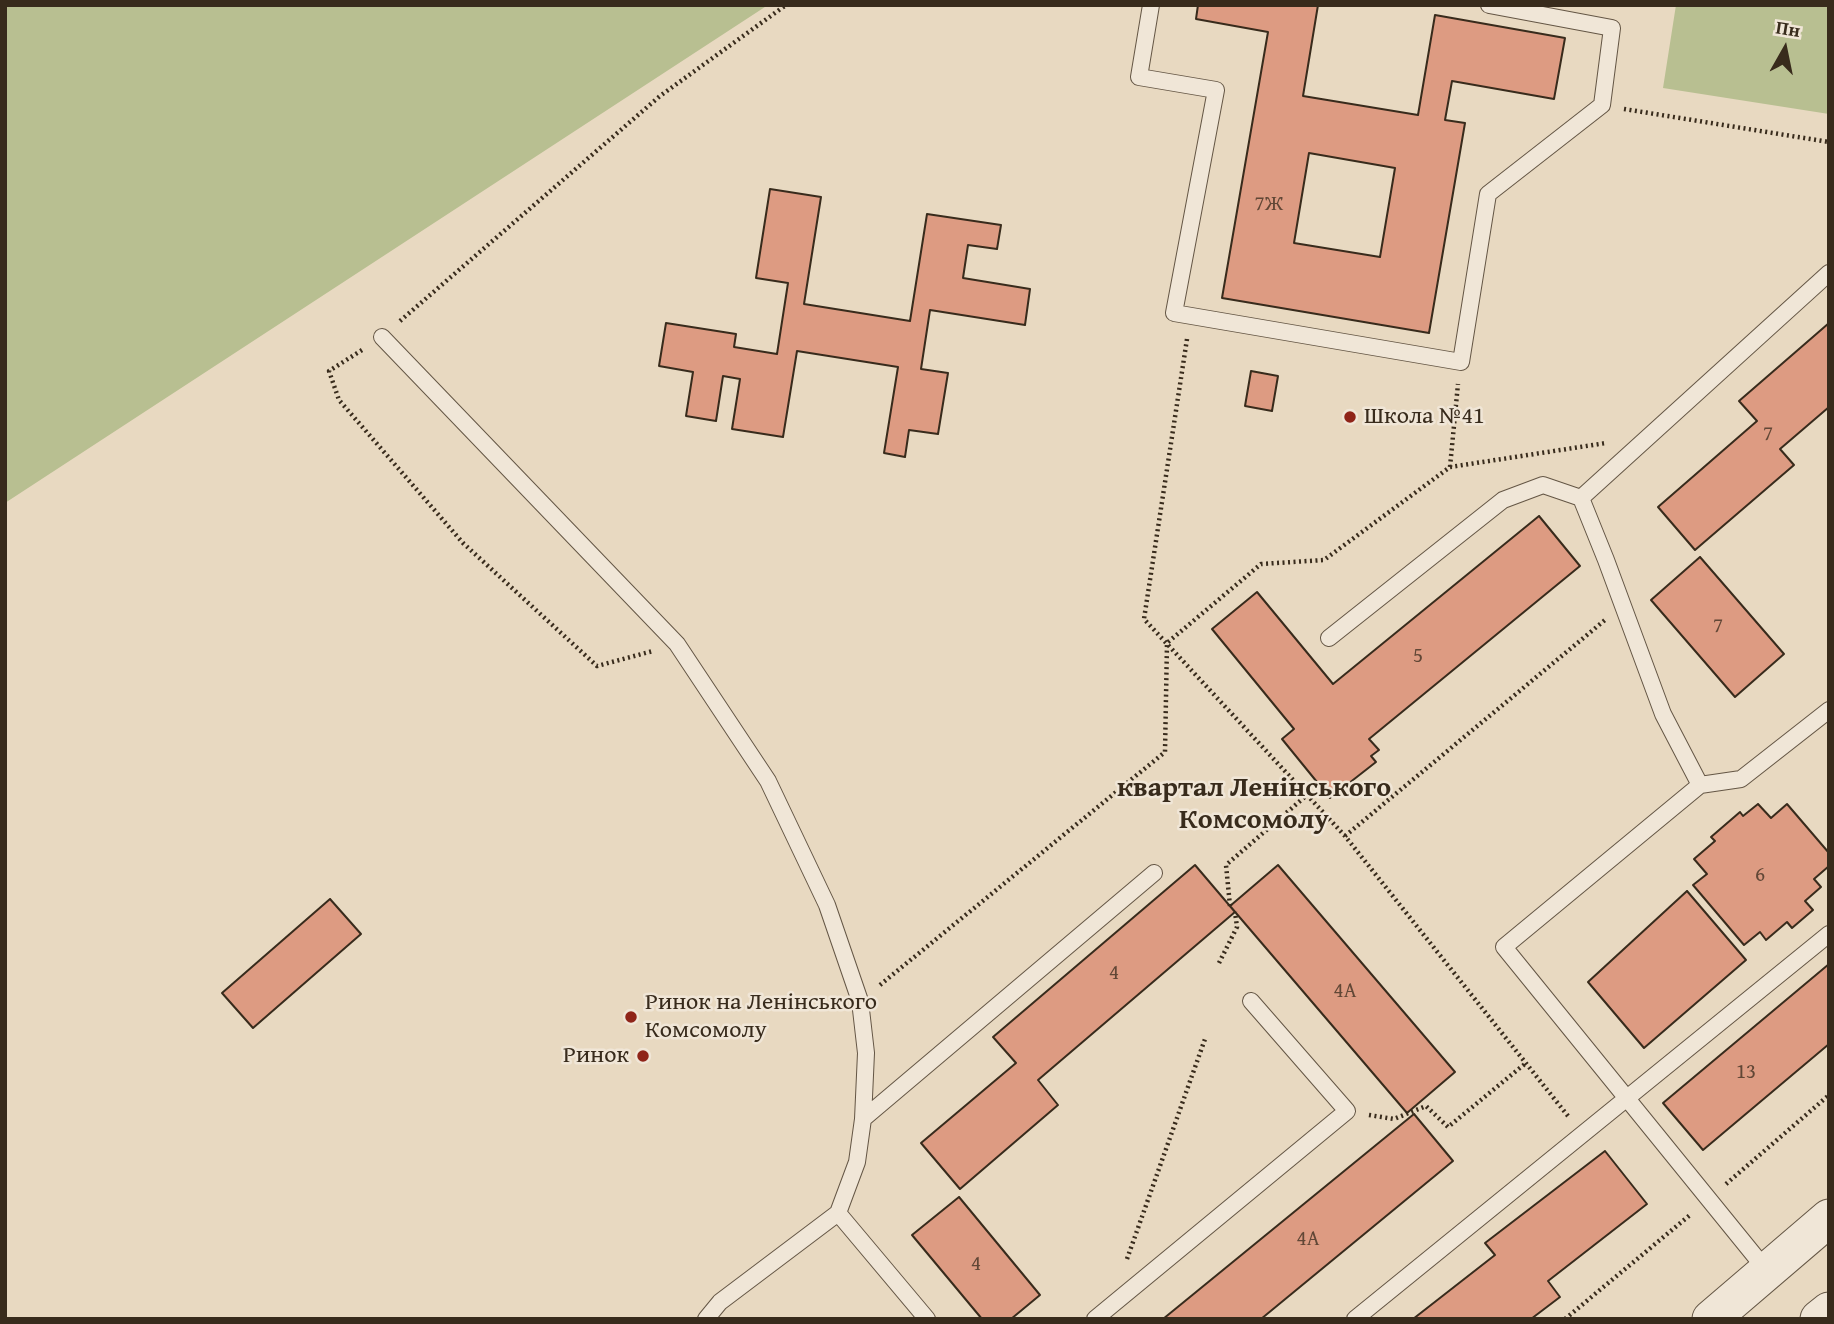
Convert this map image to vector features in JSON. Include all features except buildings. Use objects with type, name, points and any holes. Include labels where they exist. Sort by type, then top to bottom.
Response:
[{"type":"street","points":[[1712,1319],[1829,1218]]},
{"type":"street","points":[[1819,1319],[1829,1311]]},
{"type":"lane","points":[[1151,5],[1139,77],[1216,90],[1174,313],[1461,362],[1488,194],[1602,105],[1612,28],[1489,5]]},
{"type":"lane","points":[[1581,498],[1829,273]]},
{"type":"lane","points":[[383,337],[677,644],[768,780],[827,905],[860,1002],[866,1053],[863,1119],[857,1162],[838,1213],[720,1302],[706,1319]]},
{"type":"lane","points":[[1329,638],[1503,500],[1543,485],[1581,498],[1663,714],[1700,785]]},
{"type":"lane","points":[[1767,1271],[1504,947],[1700,785],[1741,779],[1829,710]]},
{"type":"lane","points":[[863,1119],[1154,873]]},
{"type":"lane","points":[[1355,1319],[1829,933]]},
{"type":"lane","points":[[1095,1319],[1347,1111],[1251,1001]]},
{"type":"lane","points":[[838,1213],[927,1319]]},
{"type":"path","points":[[677,644],[597,666],[463,543],[339,400],[329,371],[383,337],[660,96],[786,5]]},
{"type":"path","points":[[1640,111],[1829,142]]},
{"type":"path","points":[[1190,315],[1144,619],[1345,836],[1582,1133]]},
{"type":"path","points":[[1450,467],[1458,387]]},
{"type":"path","points":[[860,1002],[1165,752],[1167,643],[1261,564],[1324,560],[1450,467],[1649,436]]},
{"type":"path","points":[[1345,836],[1623,606]]},
{"type":"path","points":[[1230,906],[1226,866],[1307,795]]},
{"type":"path","points":[[1219,963],[1237,927],[1235,912]]},
{"type":"path","points":[[1111,1305],[1205,1039]]},
{"type":"path","points":[[1347,1111],[1394,1119],[1426,1106],[1448,1127],[1526,1063]]},
{"type":"green space","points":[[5,5],[768,5],[5,503]]},
{"type":"green space","points":[[1676,5],[1829,5],[1829,114],[1663,88]]},
{"type":"place","name":"Школа №41","points":[[1350,417]]},
{"type":"place","name":"Ринок на Ленінського Комсомолу","points":[[631,1017]]},
{"type":"place","name":"Ринок","points":[[643,1056]]},
{"type":"district","name":"квартал Ленінського Комсомолу","points":[[1254,805]]}]
